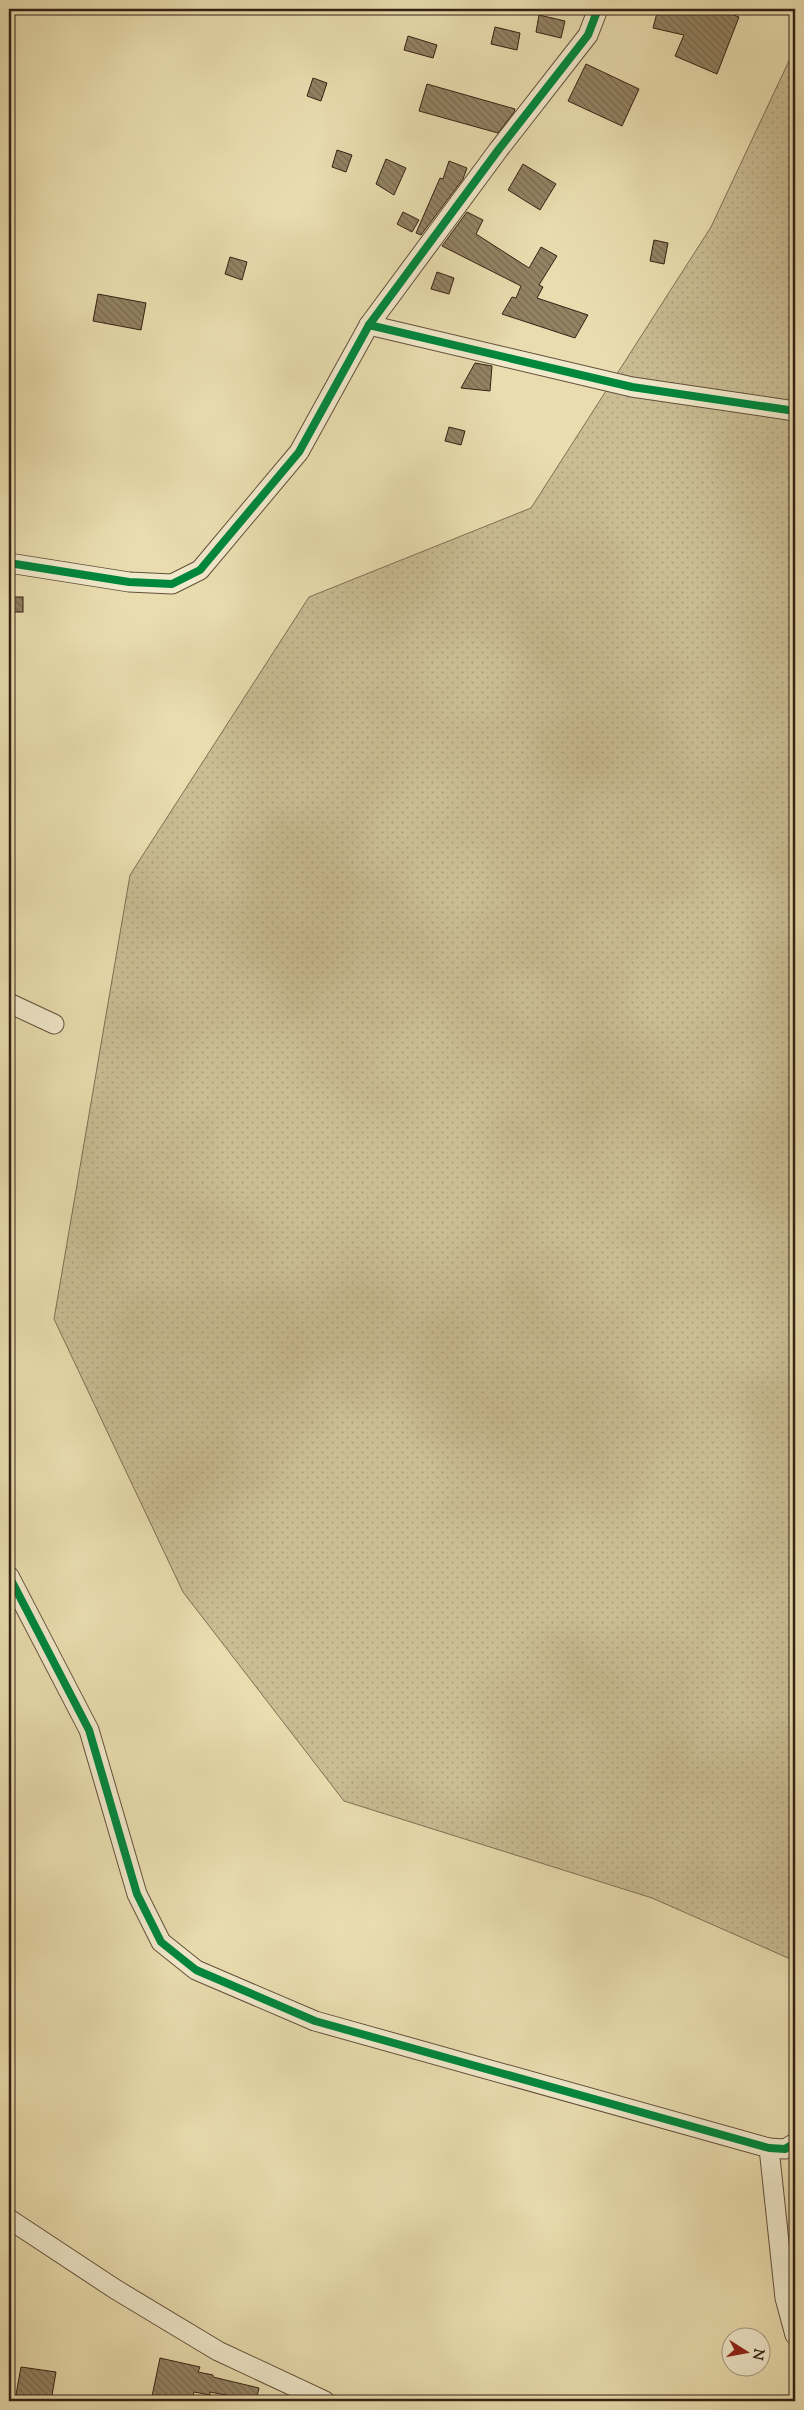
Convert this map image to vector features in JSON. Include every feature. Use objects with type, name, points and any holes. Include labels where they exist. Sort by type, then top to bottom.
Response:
[{"type":"street","points":[[9,563],[128,582],[172,584],[200,570],[299,452],[369,325],[499,149],[588,35],[598,9]]},
{"type":"street","points":[[369,325],[632,387],[795,412]]},
{"type":"street","points":[[9,1003],[54,1024]]},
{"type":"street","points":[[9,1576],[89,1730],[137,1894],[161,1942],[196,1970],[314,2021],[769,2148],[784,2149],[795,2143]]},
{"type":"street","points":[[769,2148],[785,2298],[795,2335]]},
{"type":"street","points":[[9,2219],[115,2289],[218,2351],[325,2401]]},
{"type":"shaded area","points":[[795,48],[795,1961],[652,1898],[344,1801],[183,1592],[54,1319],[130,875],[309,597],[531,508],[711,227]]},
{"type":"building","points":[[658,9],[677,9],[700,14],[702,9],[717,9],[739,17],[717,74],[675,56],[684,35],[653,28]]},
{"type":"building","points":[[539,15],[565,21],[561,38],[536,32]]},
{"type":"building","points":[[495,27],[520,33],[517,50],[491,44]]},
{"type":"building","points":[[408,36],[437,45],[433,58],[404,50]]},
{"type":"building","points":[[586,64],[639,89],[622,126],[568,101]]},
{"type":"building","points":[[313,78],[327,83],[321,101],[307,96]]},
{"type":"building","points":[[427,84],[515,109],[498,133],[419,111]]},
{"type":"building","points":[[337,150],[352,155],[346,172],[332,167]]},
{"type":"building","points":[[386,159],[406,168],[394,195],[376,184]]},
{"type":"building","points":[[449,161],[467,168],[463,179],[421,235],[416,233],[440,178],[443,179]]},
{"type":"building","points":[[523,164],[556,184],[540,210],[508,190]]},
{"type":"building","points":[[403,212],[419,220],[412,232],[397,224]]},
{"type":"building","points":[[467,212],[483,220],[476,234],[529,268],[541,247],[557,256],[539,285],[543,287],[537,298],[588,315],[575,338],[502,314],[512,297],[516,298],[521,286],[442,246]]},
{"type":"building","points":[[654,240],[668,243],[664,264],[650,261]]},
{"type":"building","points":[[230,257],[247,262],[242,280],[225,274]]},
{"type":"building","points":[[437,272],[454,278],[449,294],[431,289]]},
{"type":"building","points":[[98,294],[146,303],[141,330],[93,321]]},
{"type":"building","points":[[475,363],[492,366],[490,391],[461,388]]},
{"type":"building","points":[[449,427],[465,431],[461,445],[445,441]]},
{"type":"building","points":[[9,597],[23,597],[23,612],[9,612]]},
{"type":"building","points":[[160,2358],[200,2367],[198,2372],[259,2388],[256,2401],[210,2392],[210,2395],[194,2392],[192,2401],[151,2401]]},
{"type":"building","points":[[21,2367],[56,2372],[51,2401],[15,2400]]},
{"type":"cycle path","points":[[9,563],[129,582],[172,584],[200,570],[299,452],[369,325],[499,149],[588,35],[598,9]]},
{"type":"cycle path","points":[[369,325],[632,387],[795,411]]},
{"type":"cycle path","points":[[9,1576],[89,1730],[137,1894],[161,1942],[196,1970],[315,2021],[769,2148],[785,2149],[795,2143]]}]
